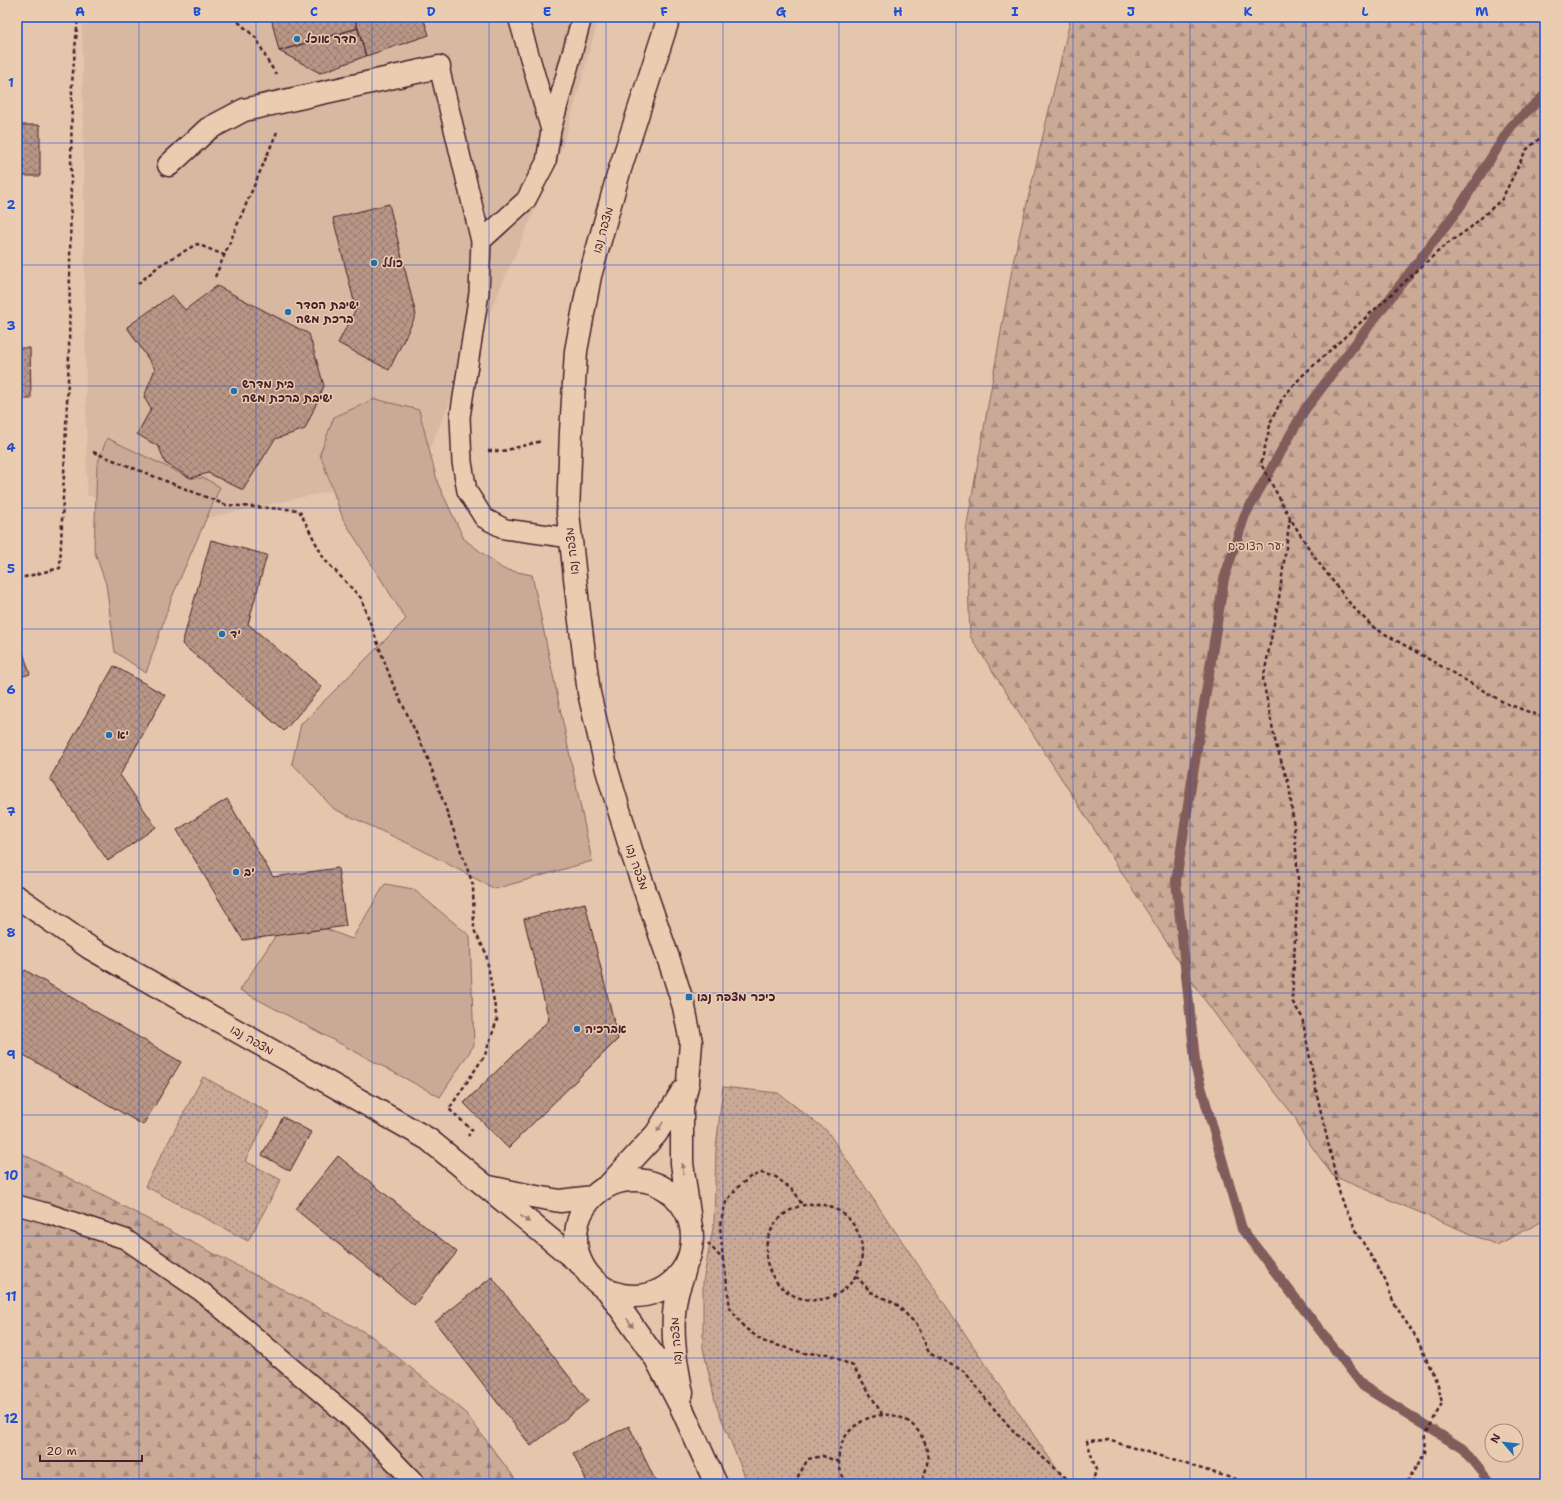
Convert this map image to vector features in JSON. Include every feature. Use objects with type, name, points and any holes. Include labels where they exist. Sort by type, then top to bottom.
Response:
[{"type":"street","name":"מצפה נבו","points":[[669,17],[619,172],[590,276],[576,350],[570,432],[568,513],[589,693],[607,770],[632,853],[684,1007],[691,1042],[688,1082],[682,1107],[682,1163],[690,1221]]},
{"type":"street","points":[[169,165],[208,129],[244,110],[439,67]]},
{"type":"street","name":"מצפה נבו","points":[[17,897],[90,948],[428,1139],[582,1266]]},
{"type":"street","name":"מצפה נבו","points":[[484,1186],[560,1201],[601,1191],[656,1134],[688,1082]]},
{"type":"street","points":[[629,1180],[649,1182],[667,1190],[681,1204],[690,1221],[692,1241],[688,1260],[677,1277],[662,1289],[643,1295],[625,1296],[608,1291],[593,1280],[582,1266],[576,1249],[576,1231],[581,1213],[601,1191],[629,1180]]},
{"type":"street","name":"מצפה נבו","points":[[688,1260],[675,1302],[673,1322],[676,1365],[688,1422]]},
{"type":"street","name":"מצפה נבו","points":[[608,1291],[656,1359],[688,1422],[716,1484]]},
{"type":"lane","points":[[518,17],[551,130]]},
{"type":"lane","points":[[480,241],[526,200],[546,162],[551,130],[582,17]]},
{"type":"lane","points":[[439,67],[480,241],[479,293],[460,417],[462,453],[467,491],[484,518],[505,528],[571,538]]},
{"type":"lane","points":[[17,1205],[125,1239],[202,1292],[360,1426],[416,1484]]},
{"type":"path","points":[[17,579],[60,568],[69,356],[72,83],[78,17]]},
{"type":"path","points":[[215,277],[290,100],[257,39],[233,17]]},
{"type":"path","points":[[1545,134],[1526,150],[1502,199],[1470,228],[1443,247],[1303,375],[1283,397],[1271,421],[1261,464],[1290,518],[1320,564],[1352,606],[1373,627],[1505,703],[1545,718]]},
{"type":"path","points":[[138,284],[160,265],[198,244],[224,255]]},
{"type":"path","points":[[462,453],[503,451],[570,432]]},
{"type":"path","points":[[93,452],[226,505],[299,510],[324,559],[361,598],[392,682],[428,756],[473,885],[474,930],[486,953],[497,1020],[485,1055],[449,1109],[472,1130],[466,1139]]},
{"type":"path","points":[[1290,518],[1279,598],[1263,680],[1276,745],[1289,785],[1295,836],[1298,879],[1292,1001],[1302,1017],[1317,1095],[1341,1199],[1358,1234],[1385,1280],[1394,1303],[1418,1341],[1438,1385],[1441,1397],[1442,1403],[1426,1434],[1425,1452],[1405,1484]]},
{"type":"path","points":[[802,1205],[795,1192],[776,1177],[762,1173],[750,1177],[738,1187],[726,1202],[720,1225],[730,1308],[744,1326],[762,1341],[804,1353],[828,1354],[852,1366],[882,1414]]},
{"type":"path","points":[[818,1203],[834,1208],[847,1216],[857,1229],[862,1245],[862,1261],[856,1276],[846,1289],[833,1298],[817,1301],[801,1300],[787,1293],[775,1282],[768,1268],[765,1252],[768,1236],[775,1222],[788,1211],[802,1205],[818,1203]]},
{"type":"path","points":[[690,1221],[724,1261]]},
{"type":"path","points":[[856,1276],[871,1292],[896,1304],[918,1326],[929,1352],[965,1372],[989,1403],[1017,1435],[1073,1484]]},
{"type":"path","points":[[847,1484],[842,1476],[839,1462],[840,1447],[846,1435],[856,1424],[868,1417],[882,1414],[897,1416],[910,1423],[920,1433],[927,1447],[928,1462],[920,1484]]},
{"type":"path","points":[[1092,1484],[1096,1470],[1087,1441],[1108,1440],[1241,1481],[1244,1484]]},
{"type":"path","points":[[797,1484],[797,1478],[808,1459],[823,1456],[839,1462]]},
{"type":"shaded area","name":"ישיבת הסדר ברכת משה","points":[[82,17],[599,17],[563,146],[417,477],[340,489],[183,523],[87,495]]},
{"type":"green space","name":"יער הצופים","points":[[1071,17],[1545,17],[1545,1220],[1497,1245],[1333,1176],[1302,1133],[1295,1117],[1240,1048],[1196,988],[970,636],[966,530],[1014,258]]},
{"type":"green space","points":[[375,399],[419,410],[438,484],[464,539],[503,569],[532,575],[592,861],[495,889],[416,847],[334,809],[292,763],[301,724],[406,619],[343,519],[320,454],[334,417]]},
{"type":"green space","points":[[107,438],[190,478],[204,478],[220,487],[172,597],[146,673],[115,652],[106,584],[94,550],[97,465]]},
{"type":"green space","points":[[385,884],[413,889],[470,936],[474,1045],[440,1097],[240,990],[276,935],[326,929],[352,939]]},
{"type":"green space","points":[[203,1077],[270,1113],[245,1161],[281,1180],[248,1241],[145,1186]]},
{"type":"green space","points":[[723,1087],[778,1093],[827,1131],[1067,1484],[748,1484],[716,1405],[703,1348],[703,1282],[714,1223],[716,1148]]},
{"type":"green space","points":[[17,1151],[370,1335],[464,1411],[519,1484],[17,1484]]},
{"type":"building","name":"חדר אוכל","points":[[271,17],[354,17],[358,28],[279,51]]},
{"type":"building","points":[[354,17],[423,17],[429,35],[366,56]]},
{"type":"building","points":[[358,28],[366,56],[320,73],[279,51]]},
{"type":"building","points":[[17,125],[40,125],[40,176],[17,176]]},
{"type":"building","name":"כולל","points":[[389,204],[416,315],[389,370],[338,343],[356,309],[333,218]]},
{"type":"building","name":"בית מדרש ישיבת ברכת משה","points":[[217,286],[309,334],[324,386],[305,429],[275,439],[243,490],[208,473],[191,478],[165,463],[159,447],[137,434],[151,409],[144,397],[155,369],[127,327],[172,295],[185,310]]},
{"type":"building","points":[[17,348],[30,348],[31,399],[17,399]]},
{"type":"building","name":"ד'","points":[[211,540],[267,555],[248,624],[322,687],[284,731],[182,644]]},
{"type":"building","points":[[17,634],[30,674],[17,678]]},
{"type":"building","name":"א'","points":[[114,666],[165,695],[120,775],[156,827],[108,861],[50,778]]},
{"type":"building","name":"ב'","points":[[227,799],[273,877],[338,868],[346,926],[243,940],[177,830]]},
{"type":"building","name":"אברכיה","points":[[585,903],[618,1039],[508,1148],[464,1103],[549,1020],[524,919]]},
{"type":"building","points":[[25,970],[181,1062],[143,1125],[17,1051],[17,983]]},
{"type":"building","points":[[283,1117],[311,1132],[290,1171],[262,1155]]},
{"type":"building","points":[[338,1156],[457,1252],[414,1305],[295,1209]]},
{"type":"building","points":[[492,1277],[588,1401],[531,1446],[435,1322]]},
{"type":"building","points":[[629,1426],[657,1484],[588,1484],[573,1453]]},
{"type":"waterway","points":[[1491,1484],[1463,1449],[1363,1386],[1242,1229],[1196,1069],[1176,881],[1224,579],[1245,515],[1304,411],[1459,208],[1512,125],[1545,95]]},
{"type":"place","name":"חדר אוכל","points":[[297,39]]},
{"type":"place","name":"כולל","points":[[374,263]]},
{"type":"place","name":"ישיבת הסדר ברכת משה","points":[[288,312]]},
{"type":"place","name":"בית מדרש ישיבת ברכת משה","points":[[234,391]]},
{"type":"place","name":"ד'","points":[[222,634]]},
{"type":"place","name":"א'","points":[[109,735]]},
{"type":"place","name":"ב'","points":[[236,872]]},
{"type":"place","name":"כיכר מצפה נבו","points":[[689,997]]},
{"type":"place","name":"אברכיה","points":[[577,1029]]}]
